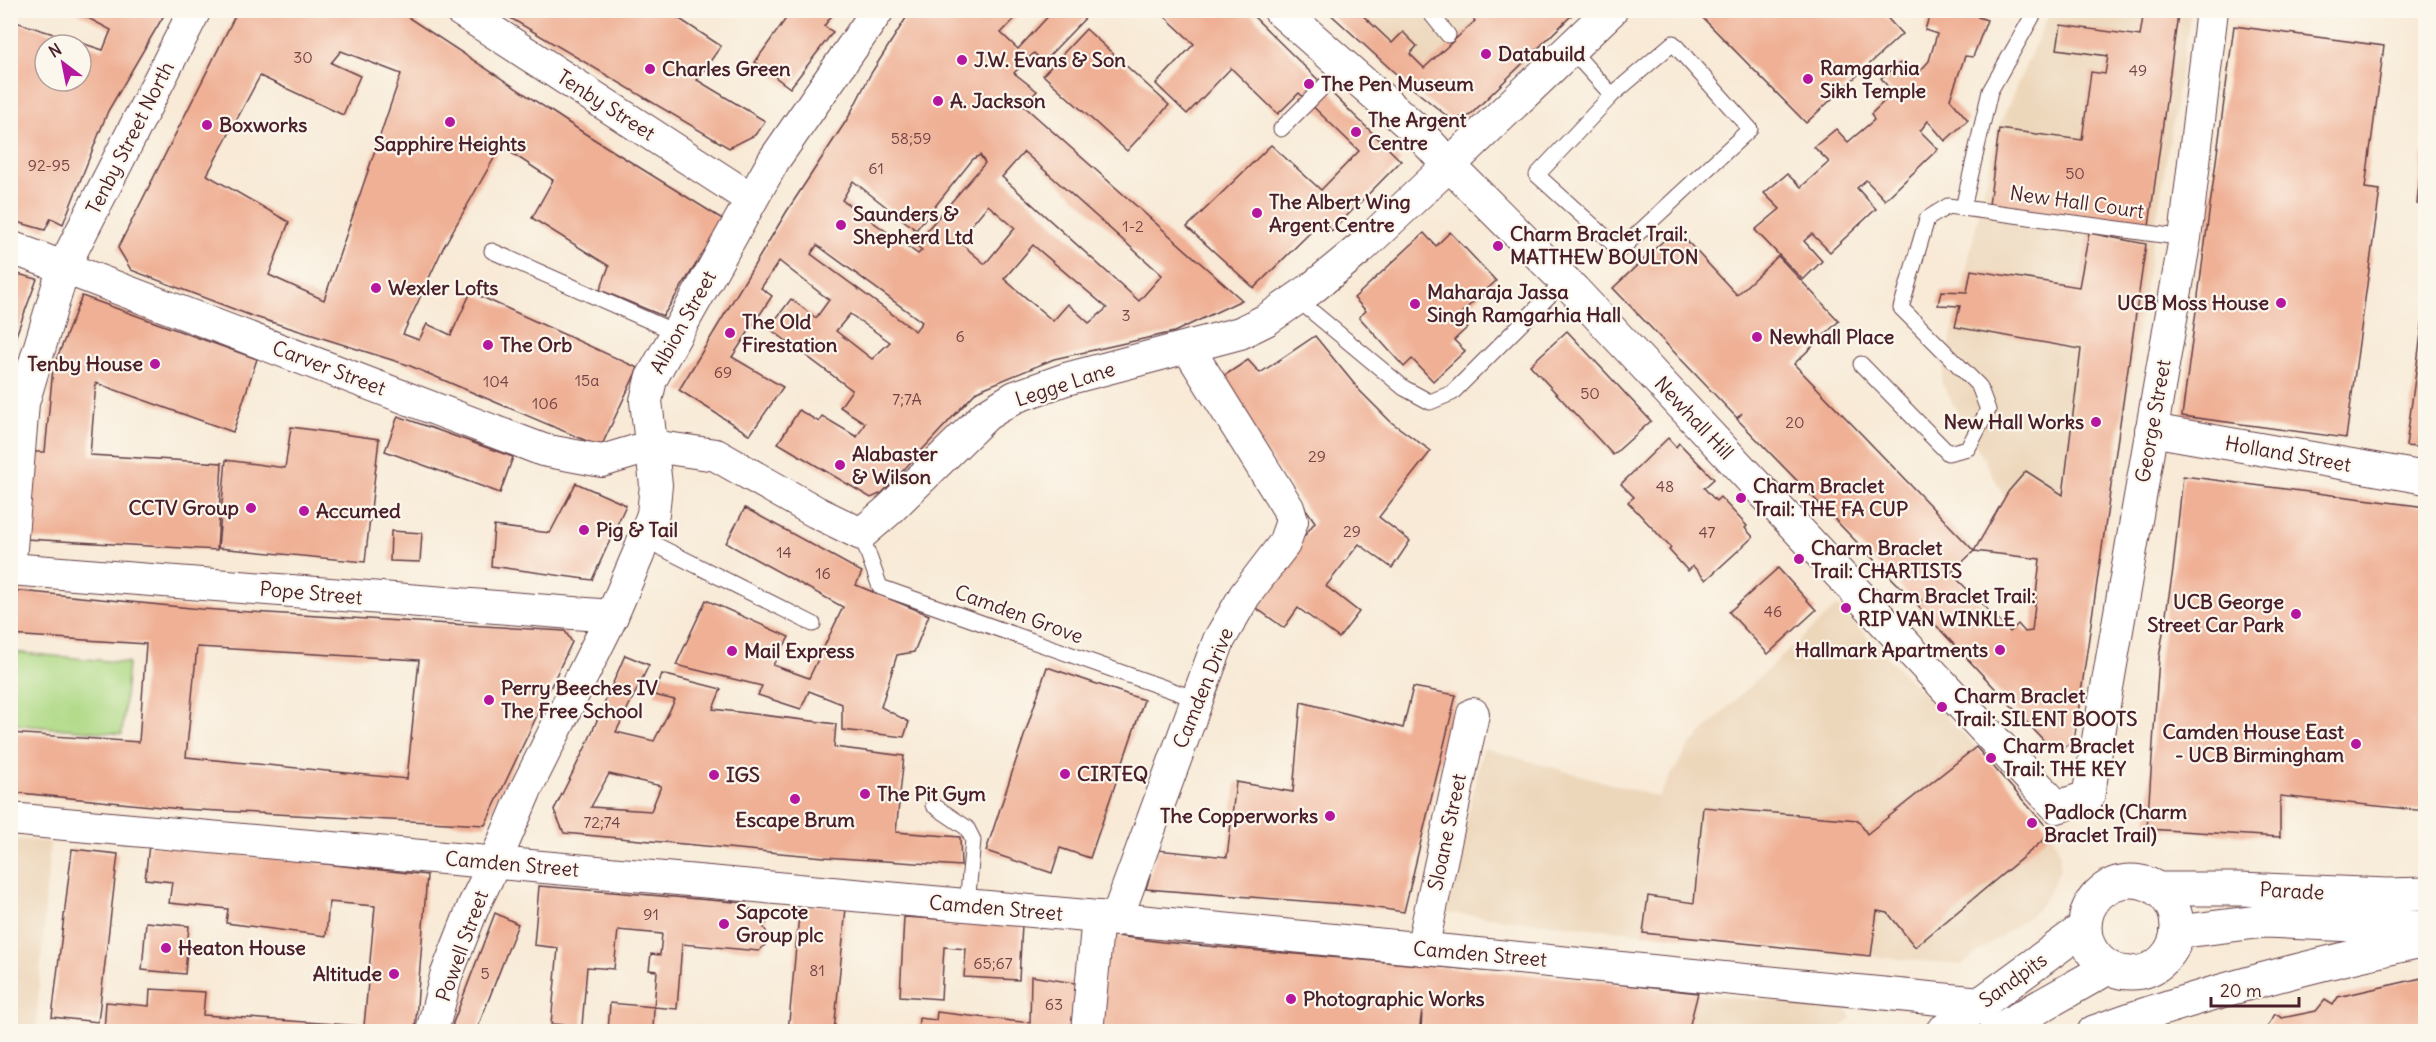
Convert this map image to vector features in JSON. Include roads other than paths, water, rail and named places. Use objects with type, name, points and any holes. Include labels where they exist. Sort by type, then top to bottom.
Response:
[{"type":"main road","points":[[1280,10],[1415,129],[1449,165],[1611,10]]},
{"type":"main road","points":[[2133,880],[2159,889],[2168,899],[2176,915],[2177,932],[2173,948],[2163,961],[2150,970],[2136,974],[2119,973],[2108,968],[2096,958],[2089,949],[2084,928],[2090,904],[2100,892],[2111,885],[2133,880]]},
{"type":"main road","name":"Parade","points":[[2159,889],[2426,894]]},
{"type":"main road","name":"Parade","points":[[2177,932],[2265,921],[2426,928]]},
{"type":"main road","name":"Sandpits","points":[[1988,1017],[2084,928]]},
{"type":"main road","points":[[2094,1032],[2170,1004],[2238,985],[2308,966],[2426,940]]},
{"type":"main road","name":"Sandpits","points":[[1942,1032],[1988,1017],[2108,968]]},
{"type":"street","name":"Tenby Street North","points":[[10,560],[23,404],[64,266],[195,10]]},
{"type":"street","name":"Tenby Street","points":[[460,10],[751,200]]},
{"type":"street","name":"Albion Street","points":[[495,862],[526,789],[612,616],[653,514],[656,485],[646,401],[651,379],[774,160],[878,10]]},
{"type":"street","name":"George Street","points":[[2057,807],[2088,797],[2185,238],[2212,10]]},
{"type":"street","name":"Newhall Hill","points":[[1449,165],[1565,280],[2057,807]]},
{"type":"street","name":"Legge Lane","points":[[861,534],[890,510],[986,415],[1015,397],[1066,379],[1239,333],[1266,320],[1297,299],[1361,248],[1449,165]]},
{"type":"street","name":"Carver Street","points":[[10,247],[543,450],[602,461],[652,446]]},
{"type":"street","name":"Camden Drive","points":[[1087,1032],[1107,918],[1219,640],[1245,595],[1284,544],[1292,521],[1288,508],[1188,348]]},
{"type":"street","name":"Holland Street","points":[[2151,430],[2426,478]]},
{"type":"street","points":[[652,446],[716,455],[816,512],[861,534]]},
{"type":"street","name":"Pope Street","points":[[10,569],[612,616]]},
{"type":"street","name":"Sloane Street","points":[[1422,949],[1473,714]]},
{"type":"street","name":"Camden Street","points":[[10,819],[967,905],[1422,949],[1988,1017]]},
{"type":"street","name":"Powell Street","points":[[432,1032],[446,976],[474,905],[495,862]]},
{"type":"lane","points":[[1428,10],[1448,35]]},
{"type":"lane","points":[[1963,208],[1990,91],[2036,10]]},
{"type":"lane","points":[[1672,42],[1750,129],[1620,250],[1537,175],[1612,95],[1672,42]]},
{"type":"lane","points":[[1570,49],[1612,95]]},
{"type":"lane","points":[[1281,129],[1343,67]]},
{"type":"lane","name":"New Hall Court","points":[[1861,364],[1948,453],[1968,448],[1988,410],[1979,386],[1901,308],[1927,219],[1948,206],[2185,238]]},
{"type":"lane","points":[[492,251],[677,333]]},
{"type":"lane","points":[[1297,299],[1404,388],[1430,402],[1452,393],[1565,280]]},
{"type":"lane","name":"Camden Grove","points":[[861,534],[880,587],[1197,699]]},
{"type":"lane","points":[[644,539],[813,624]]},
{"type":"lane","points":[[933,805],[967,828],[973,840],[967,905]]},
{"type":"place","name":"Databuild","points":[[1486,54]]},
{"type":"place","name":"J.W. Evans & Son","points":[[962,60]]},
{"type":"place","name":"Charles Green","points":[[650,69]]},
{"type":"place","name":"Ramgarhia Sikh Temple","points":[[1808,79]]},
{"type":"place","name":"The Pen Museum","points":[[1309,84]]},
{"type":"place","name":"A. Jackson","points":[[938,101]]},
{"type":"place","name":"Sapphire Heights","points":[[450,122]]},
{"type":"place","name":"Boxworks","points":[[207,125]]},
{"type":"place","name":"The Argent Centre","points":[[1356,132]]},
{"type":"place","name":"The Albert Wing Argent Centre","points":[[1257,213]]},
{"type":"place","name":"Saunders & Shepherd Ltd","points":[[841,225]]},
{"type":"place","name":"Charm Braclet Trail: MATTHEW BOULTON","points":[[1498,246]]},
{"type":"place","name":"Wexler Lofts","points":[[376,288]]},
{"type":"place","name":"UCB Moss House","points":[[2281,303]]},
{"type":"place","name":"Maharaja Jassa Singh Ramgarhia Hall","points":[[1415,304]]},
{"type":"place","name":"The Old Firestation","points":[[730,333]]},
{"type":"place","name":"Newhall Place","points":[[1757,337]]},
{"type":"place","name":"The Orb","points":[[488,345]]},
{"type":"place","name":"Tenby House","points":[[155,364]]},
{"type":"place","name":"New Hall Works","points":[[2096,422]]},
{"type":"place","name":"Alabaster & Wilson","points":[[840,465]]},
{"type":"place","name":"Charm Braclet Trail: THE FA CUP","points":[[1741,498]]},
{"type":"place","name":"CCTV Group","points":[[251,508]]},
{"type":"place","name":"Accumed","points":[[304,511]]},
{"type":"place","name":"Pig & Tail","points":[[584,530]]},
{"type":"place","name":"Charm Braclet Trail: CHARTISTS","points":[[1799,559]]},
{"type":"place","name":"Charm Braclet Trail: RIP VAN WINKLE","points":[[1846,608]]},
{"type":"place","name":"UCB George Street Car Park","points":[[2296,614]]},
{"type":"place","name":"Hallmark Apartments","points":[[2000,650]]},
{"type":"place","name":"Mail Express","points":[[732,651]]},
{"type":"place","name":"Perry Beeches IV The Free School","points":[[489,700]]},
{"type":"place","name":"Charm Braclet Trail: SILENT BOOTS","points":[[1942,707]]},
{"type":"place","name":"Camden House East - UCB Birmingham","points":[[2356,744]]},
{"type":"place","name":"Charm Braclet Trail: THE KEY","points":[[1991,758]]},
{"type":"place","name":"CIRTEQ","points":[[1065,774]]},
{"type":"place","name":"IGS","points":[[714,775]]},
{"type":"place","name":"The Pit Gym","points":[[865,794]]},
{"type":"place","name":"Escape Brum","points":[[795,799]]},
{"type":"place","name":"The Copperworks","points":[[1330,816]]},
{"type":"place","name":"Padlock (Charm Braclet Trail)","points":[[2032,823]]},
{"type":"place","name":"Sapcote Group plc","points":[[724,924]]},
{"type":"place","name":"Heaton House","points":[[166,948]]},
{"type":"place","name":"Altitude","points":[[394,974]]},
{"type":"place","name":"Photographic Works","points":[[1291,999]]}]
